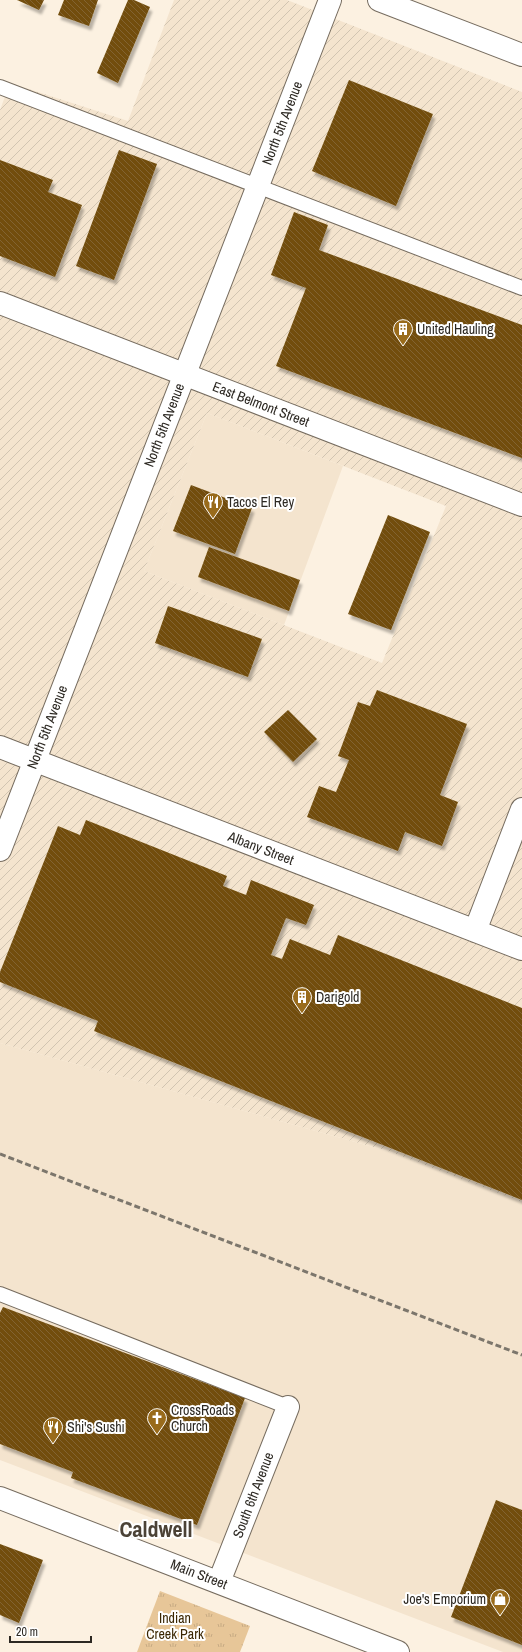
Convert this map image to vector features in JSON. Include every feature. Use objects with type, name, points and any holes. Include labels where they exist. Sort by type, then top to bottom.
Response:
[{"type":"street","name":"North 5th Avenue","points":[[0,850],[330,0]]},
{"type":"street","points":[[379,0],[522,55]]},
{"type":"street","name":"East Belmont Street","points":[[0,303],[522,505]]},
{"type":"street","name":"Albany Street","points":[[0,748],[522,949]]},
{"type":"street","points":[[475,931],[522,809]]},
{"type":"street","name":"South 6th Avenue","points":[[219,1582],[288,1407]]},
{"type":"street","name":"Main Street","points":[[0,1498],[398,1652]]},
{"type":"lane","points":[[0,87],[522,288]]},
{"type":"lane","points":[[0,1294],[288,1407]]},
{"type":"shaded area","points":[[174,0],[287,0],[522,92],[522,1202],[391,1152],[0,1043],[0,110],[10,83],[128,121]],"holes":[[[207,413],[446,506],[382,663],[144,571]]]},
{"type":"shaded area","points":[[207,413],[343,466],[284,625],[144,571]]},
{"type":"shaded area","points":[[0,1043],[391,1152],[522,1202],[522,1652],[503,1652],[0,1460]]},
{"type":"green space","name":"Indian Creek Park","points":[[160,1591],[250,1626],[240,1652],[137,1652]]},
{"type":"building","points":[[17,0],[44,0],[39,10]]},
{"type":"building","points":[[64,0],[98,0],[89,26],[58,15]]},
{"type":"building","points":[[128,0],[134,0],[150,7],[118,83],[97,73]]},
{"type":"building","points":[[349,80],[433,114],[396,206],[312,171]]},
{"type":"building","points":[[119,150],[157,164],[114,280],[76,266]]},
{"type":"building","points":[[0,160],[53,180],[48,192],[82,205],[55,277],[0,256]]},
{"type":"building","name":"United Hauling","points":[[294,212],[328,225],[319,250],[522,325],[522,458],[276,366],[306,288],[271,275]]},
{"type":"building","name":"Tacos El Rey","points":[[191,485],[252,508],[235,554],[173,531]]},
{"type":"building","points":[[388,515],[430,532],[391,630],[348,614]]},
{"type":"building","points":[[209,547],[300,580],[289,611],[198,577]]},
{"type":"building","points":[[168,606],[262,639],[248,677],[155,643]]},
{"type":"building","points":[[377,690],[467,724],[440,795],[458,802],[442,846],[405,832],[398,851],[307,817],[319,786],[336,792],[349,760],[338,756],[358,702],[370,706]]},
{"type":"building","points":[[288,710],[317,739],[293,762],[264,732]]},
{"type":"building","name":"Darigold","points":[[86,820],[227,876],[223,886],[246,895],[251,880],[314,905],[306,925],[286,918],[271,955],[282,959],[290,939],[330,955],[338,935],[522,1008],[522,1200],[94,1031],[98,1021],[0,982],[0,972],[58,826],[80,835]]},
{"type":"building","points":[[3,1307],[245,1398],[197,1525],[71,1478],[73,1472],[0,1444],[0,1313]]},
{"type":"building","points":[[496,1500],[522,1510],[522,1645],[451,1617]]},
{"type":"building","points":[[0,1544],[43,1560],[19,1623],[0,1615]]},
{"type":"railway","points":[[0,1154],[522,1355]]},
{"type":"place","name":"United Hauling","points":[[403,346]]},
{"type":"place","name":"Tacos El Rey","points":[[213,519]]},
{"type":"place","name":"Darigold","points":[[302,1014]]},
{"type":"place","name":"CrossRoads Church","points":[[157,1435]]},
{"type":"place","name":"Shi's Sushi","points":[[53,1444]]},
{"type":"place","name":"Joe's Emporium","points":[[500,1616]]},
{"type":"district","name":"Caldwell","points":[[156,1529]]}]
